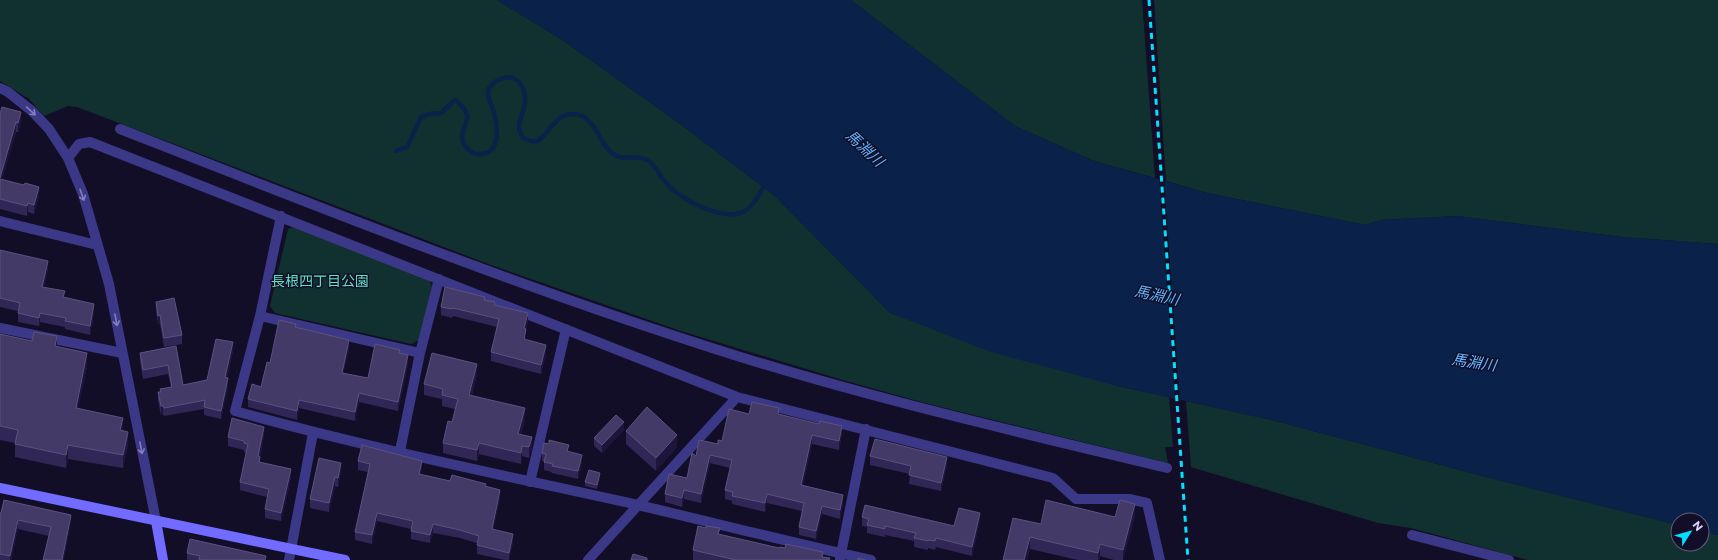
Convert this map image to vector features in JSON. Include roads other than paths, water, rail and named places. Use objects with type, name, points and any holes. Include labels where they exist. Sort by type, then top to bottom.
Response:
[{"type":"street","points":[[0,88],[8,92],[32,111],[49,129],[68,158],[82,194],[109,284],[163,560]]},
{"type":"street","points":[[120,129],[484,270],[712,348],[825,382],[961,418],[1167,468]]},
{"type":"street","points":[[68,158],[79,144],[90,142],[737,397],[1053,478],[1076,499],[1129,499],[1147,503],[1160,560]]},
{"type":"street","points":[[281,216],[260,316],[235,412],[313,433],[400,451],[530,482],[637,505],[840,557],[871,560]]},
{"type":"street","points":[[0,221],[97,245]]},
{"type":"street","points":[[400,451],[420,353],[439,279]]},
{"type":"street","points":[[260,316],[420,353]]},
{"type":"street","points":[[0,328],[122,353]]},
{"type":"street","points":[[530,482],[566,329]]},
{"type":"street","points":[[588,560],[737,397]]},
{"type":"street","points":[[840,557],[866,429]]},
{"type":"street","points":[[289,560],[313,433]]},
{"type":"street","points":[[0,488],[345,560]]},
{"type":"street","points":[[1412,534],[1509,560]]},
{"type":"water","name":"馬淵川","points":[[497,0],[851,0],[1015,126],[1094,161],[1207,193],[1366,225],[1380,220],[1458,216],[1622,237],[1718,244],[1718,535],[1710,533],[1710,512],[1670,512],[1670,523],[1490,478],[1272,420],[1117,386],[991,352],[890,313],[775,196],[683,126],[561,39]]},
{"type":"waterway","points":[[396,151],[407,147],[421,117],[429,114],[441,113],[455,100],[460,103],[468,117],[462,137],[464,144],[475,154],[487,152],[492,149],[497,136],[497,129],[495,115],[488,91],[496,81],[510,77],[519,82],[524,91],[525,103],[519,127],[523,138],[531,141],[538,141],[560,118],[570,114],[578,115],[590,122],[607,148],[616,156],[625,158],[643,158],[647,160],[656,168],[664,180],[681,196],[703,208],[714,212],[736,214],[751,207],[763,188]]},
{"type":"railway","points":[[1149,0],[1188,560]]},
{"type":"park label","name":"長根四丁目公園","points":[[320,281]]}]
